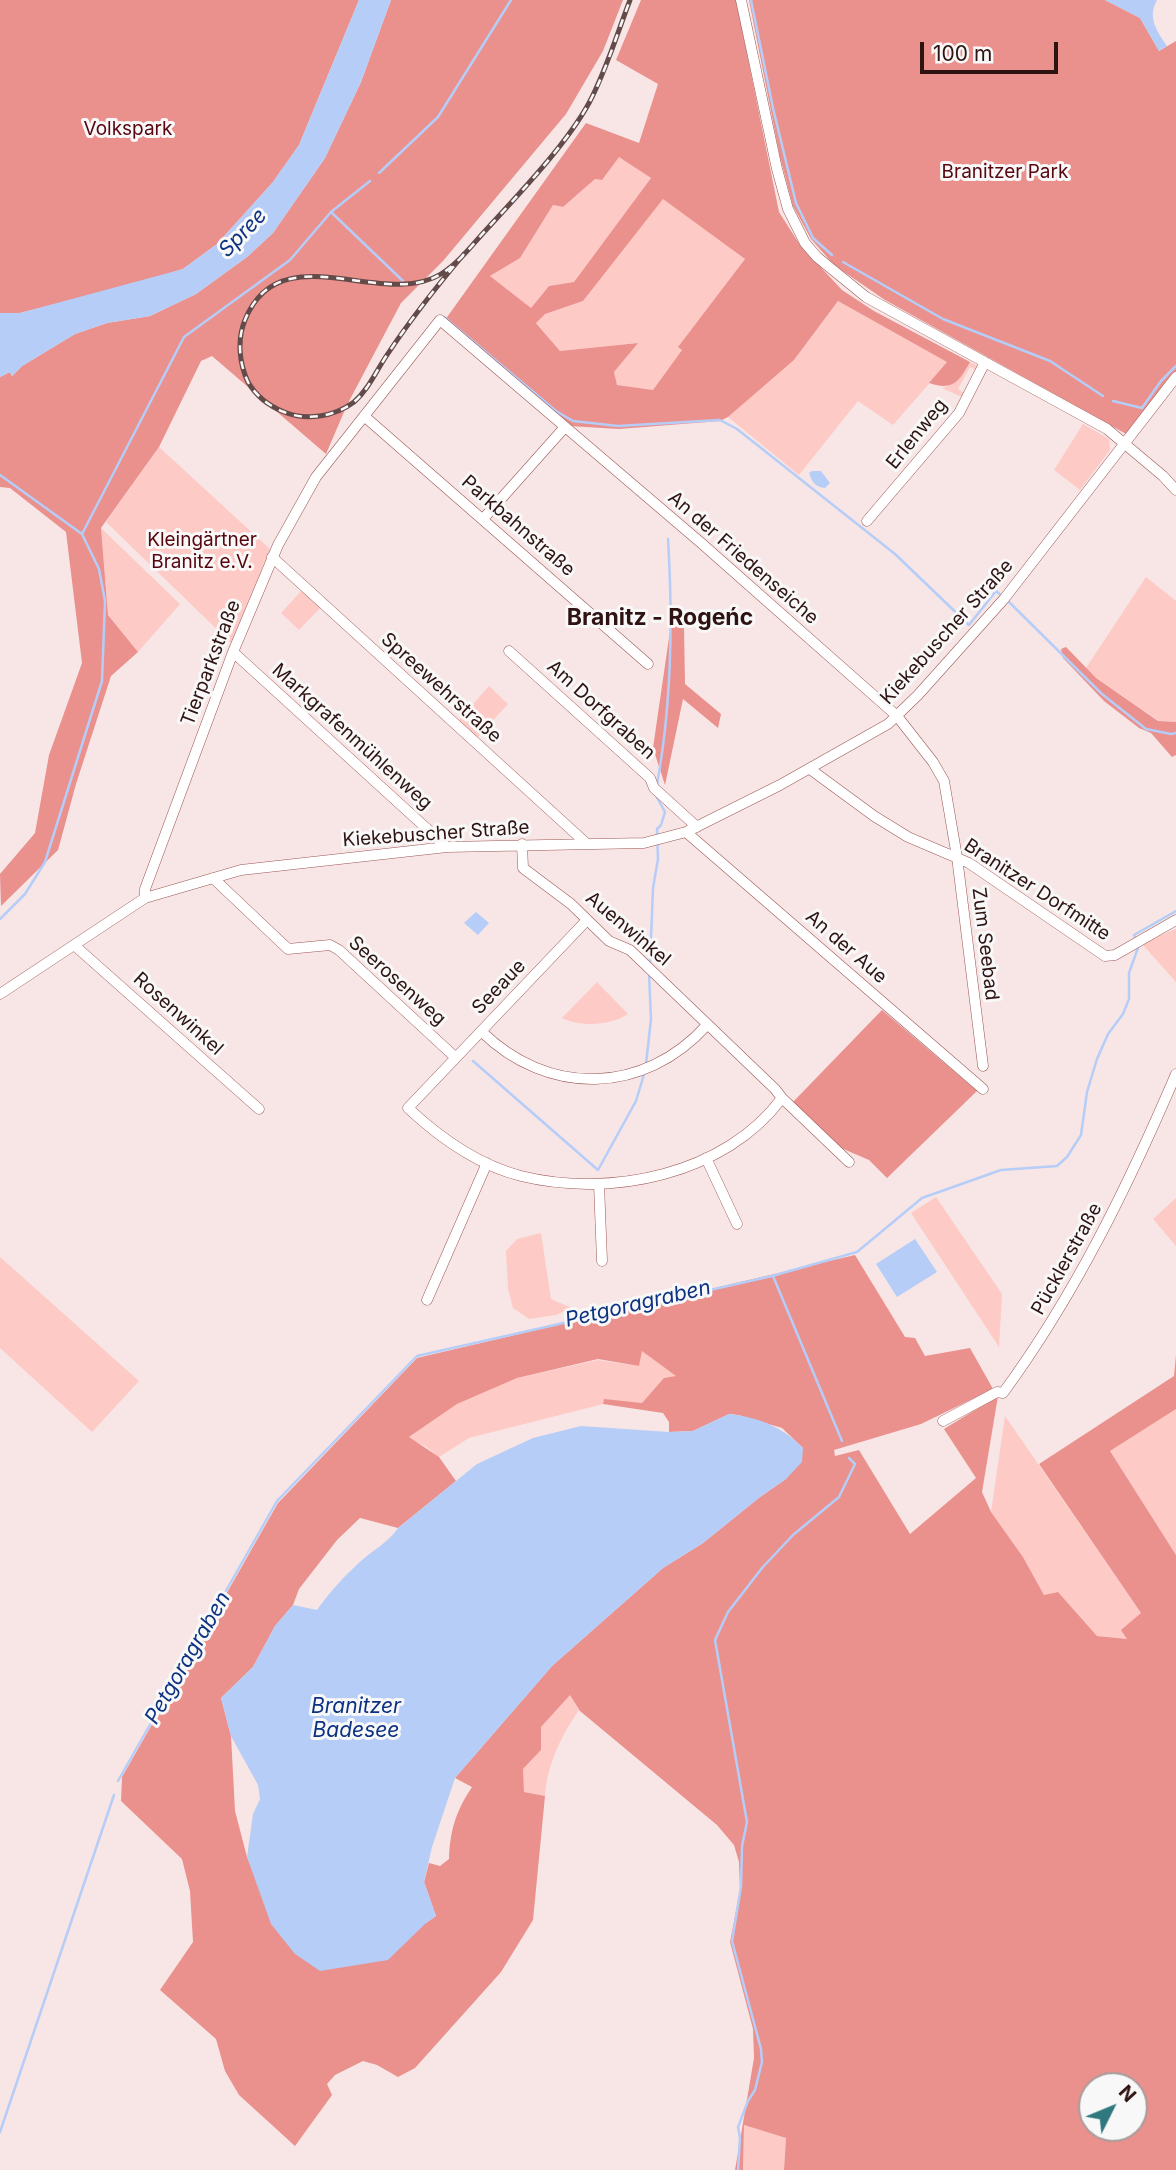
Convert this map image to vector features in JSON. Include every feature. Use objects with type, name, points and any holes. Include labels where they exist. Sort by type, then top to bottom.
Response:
[{"type":"street","points":[[741,0],[777,169],[788,209],[805,243],[837,275],[866,297],[1107,429],[1176,490]]},
{"type":"street","name":"Tierparkstraße","points":[[145,898],[145,889],[233,652],[272,557],[307,490],[440,320]]},
{"type":"street","name":"An der Friedenseiche","points":[[440,320],[700,542],[897,716]]},
{"type":"street","name":"Erlenweg","points":[[867,521],[959,413],[985,362]]},
{"type":"street","name":"Kiekebuscher Straße","points":[[0,994],[145,898],[241,870],[447,847],[644,843],[686,832],[810,769],[897,716],[1004,599],[1176,377]]},
{"type":"street","name":"Parkbahnstraße","points":[[364,416],[648,664]]},
{"type":"street","points":[[483,519],[565,427]]},
{"type":"street","name":"Spreewehrstraße","points":[[272,557],[587,844]]},
{"type":"street","name":"Am Dorfgraben","points":[[509,651],[650,778],[654,788],[697,827]]},
{"type":"street","name":"Markgrafenmühlenweg","points":[[233,652],[447,847]]},
{"type":"street","name":"Zum Seebad","points":[[897,716],[933,762],[944,781],[957,857],[983,1066]]},
{"type":"street","name":"Branitzer Dorfmitte","points":[[810,769],[874,816],[908,837],[957,857],[981,871],[1100,954],[1115,955],[1176,920]]},
{"type":"street","name":"An der Aue","points":[[686,832],[983,1089]]},
{"type":"street","name":"Auenwinkel","points":[[522,844],[523,867],[571,904],[610,941],[630,950],[849,1162]]},
{"type":"street","name":"Seerosenweg","points":[[214,878],[288,949],[330,945],[338,950],[455,1057]]},
{"type":"street","name":"Seeaue","points":[[487,1163],[446,1140],[408,1108],[587,920]]},
{"type":"street","name":"Rosenwinkel","points":[[74,945],[259,1109]]},
{"type":"street","points":[[481,1031],[509,1055],[551,1074],[594,1080],[613,1079],[644,1069],[681,1049],[707,1025]]},
{"type":"street","name":"Pücklerstraße","points":[[943,1421],[997,1392],[1003,1393],[1038,1345],[1115,1210],[1176,1074]]},
{"type":"street","points":[[428,1300],[487,1163],[520,1176],[552,1182],[631,1182],[658,1176],[706,1158],[761,1121],[782,1098]]},
{"type":"street","points":[[706,1158],[737,1224]]},
{"type":"street","points":[[599,1184],[602,1261]]},
{"type":"green space","name":"Volkspark","points":[[0,0],[359,0],[299,145],[273,182],[217,244],[183,269],[20,313],[0,313]]},
{"type":"green space","points":[[391,0],[623,0],[603,51],[566,114],[443,261],[401,303],[347,405],[326,454],[212,356],[201,361],[159,447],[101,528],[108,615],[138,652],[111,676],[58,850],[1,906],[0,874],[35,833],[49,755],[82,663],[66,532],[10,488],[0,487],[0,377],[10,372],[12,376],[22,366],[75,334],[107,323],[150,316],[196,294],[247,257],[273,233],[325,158],[361,82]]},
{"type":"green space","points":[[641,0],[736,0],[779,212],[800,245],[842,290],[874,311],[970,362],[959,380],[944,386],[929,383],[947,362],[838,301],[794,360],[720,421],[619,429],[569,426],[445,320],[586,123],[639,143],[658,84],[616,60]],"holes":[[[619,157],[651,178],[574,282],[549,286],[531,308],[490,276],[520,258],[553,205],[563,207],[595,179],[602,180]],[[663,199],[745,259],[678,347],[682,350],[653,390],[617,385],[614,372],[638,343],[560,351],[536,323],[545,314],[583,301]]]},
{"type":"green space","name":"Branitzer Park","points":[[749,0],[1105,0],[1140,18],[1159,51],[1176,41],[1176,371],[1128,435],[885,300],[834,265],[811,239],[793,206],[780,157]]},
{"type":"green space","points":[[619,156],[651,178],[574,282],[549,286],[531,308],[490,276],[520,258],[553,205],[563,207],[595,179],[602,180]]},
{"type":"green space","points":[[663,198],[745,259],[679,346],[682,350],[653,390],[617,385],[614,372],[637,343],[560,351],[536,322],[544,314],[583,301]]},
{"type":"green space","points":[[838,301],[948,362],[893,425],[858,401],[799,475],[728,417],[794,360]]},
{"type":"green space","points":[[970,362],[978,366],[976,370],[970,367],[958,389],[964,393],[962,397],[942,388],[959,378]]},
{"type":"green space","points":[[1083,424],[1109,439],[1110,450],[1080,490],[1054,470]]},
{"type":"green space","name":"Kleingärtner Branitz e.V.","points":[[159,447],[270,549],[231,643],[106,522]]},
{"type":"green space","points":[[101,528],[180,604],[138,652],[108,615]]},
{"type":"green space","points":[[1146,577],[1176,601],[1176,722],[1159,721],[1096,678],[1086,668]]},
{"type":"green space","points":[[302,590],[321,607],[299,630],[281,613]]},
{"type":"green space","points":[[672,617],[684,627],[685,684],[721,714],[718,728],[683,699],[665,785],[653,748]]},
{"type":"green space","points":[[1066,647],[1096,678],[1158,721],[1176,722],[1176,755],[1172,757],[1151,733],[1139,728],[1104,701],[1063,658],[1061,649]]},
{"type":"green space","points":[[489,686],[508,704],[476,739],[457,722]]},
{"type":"green space","points":[[1176,929],[1176,982],[1141,943]]},
{"type":"green space","points":[[597,982],[628,1014],[613,1021],[595,1024],[562,1018]]},
{"type":"green space","points":[[882,1010],[977,1091],[887,1178],[869,1160],[841,1148],[793,1102]]},
{"type":"green space","points":[[936,1197],[1002,1294],[999,1347],[911,1213]]},
{"type":"green space","points":[[1176,1198],[1176,1246],[1153,1219]]},
{"type":"green space","points":[[541,1233],[551,1299],[572,1308],[556,1315],[529,1319],[513,1308],[508,1289],[506,1251],[517,1239]]},
{"type":"green space","points":[[855,1255],[905,1337],[915,1338],[925,1356],[970,1348],[993,1389],[921,1424],[834,1450],[835,1456],[859,1450],[910,1534],[976,1478],[944,1429],[998,1396],[982,1492],[991,1512],[1023,1557],[1044,1595],[1058,1592],[1097,1636],[1127,1639],[1121,1630],[1141,1613],[1039,1464],[1174,1376],[1176,1355],[1176,1409],[1110,1451],[1176,1555],[1176,2170],[784,2170],[786,2138],[744,2125],[743,2170],[735,2170],[754,2058],[753,2029],[730,1942],[740,1890],[739,1862],[734,1845],[717,1825],[580,1711],[570,1695],[541,1727],[541,1750],[523,1769],[524,1792],[545,1796],[533,1920],[501,1972],[415,2068],[398,2077],[377,2065],[363,2061],[335,2075],[327,2084],[332,2095],[295,2146],[239,2095],[225,2071],[216,2039],[160,1990],[193,1942],[190,1891],[182,1859],[121,1801],[122,1777],[278,1503],[417,1358]],"holes":[[[642,1351],[676,1376],[664,1378],[642,1403],[604,1399],[603,1404],[663,1413],[669,1422],[669,1432],[693,1431],[729,1414],[738,1415],[782,1428],[803,1448],[786,1479],[703,1543],[663,1568],[552,1666],[455,1778],[472,1787],[455,1821],[449,1859],[440,1866],[429,1863],[424,1882],[436,1916],[426,1923],[259,1885],[247,1857],[235,1811],[231,1736],[221,1698],[253,1667],[275,1626],[293,1605],[299,1589],[337,1540],[360,1518],[398,1528],[456,1481],[439,1457],[409,1437],[457,1404],[517,1378],[598,1359],[639,1366]]]},
{"type":"green space","points":[[0,1257],[139,1381],[92,1432],[0,1348]]},
{"type":"green space","points":[[642,1350],[677,1376],[664,1379],[642,1403],[604,1400],[603,1404],[469,1438],[439,1457],[408,1438],[457,1404],[517,1378],[598,1360],[639,1366]]},
{"type":"green space","points":[[1176,1409],[1176,1555],[1110,1451]]},
{"type":"green space","points":[[1005,1416],[1141,1613],[1128,1639],[1097,1636],[1058,1592],[1044,1595],[1023,1557],[991,1512]]},
{"type":"green space","points":[[570,1694],[579,1710],[556,1751],[545,1796],[524,1792],[523,1769],[541,1750],[541,1727]]},
{"type":"green space","points":[[744,2125],[786,2138],[784,2170],[743,2170]]},
{"type":"water","name":"Spree","points":[[359,0],[391,0],[361,82],[325,158],[273,233],[247,257],[196,294],[150,316],[107,323],[75,334],[22,366],[12,376],[10,372],[0,377],[0,313],[20,313],[183,269],[217,244],[273,182],[299,145]]},
{"type":"water","points":[[1105,0],[1157,0],[1153,19],[1167,46],[1159,51],[1140,18]]},
{"type":"water","points":[[821,471],[830,483],[825,488],[816,485],[809,473]]},
{"type":"water","points":[[476,912],[489,923],[478,935],[464,923]]},
{"type":"water","points":[[915,1239],[937,1272],[897,1297],[876,1264]]},
{"type":"water","name":"Branitzer Badesee","points":[[729,1414],[760,1421],[787,1434],[803,1448],[802,1462],[786,1479],[703,1543],[663,1568],[552,1666],[455,1778],[432,1847],[424,1882],[436,1916],[388,1960],[320,1971],[295,1954],[271,1924],[247,1857],[253,1814],[260,1799],[258,1785],[231,1736],[221,1698],[253,1667],[275,1626],[293,1605],[317,1610],[355,1567],[477,1464],[533,1438],[581,1426],[693,1431]]},
{"type":"waterway","points":[[379,173],[438,117],[511,0]]},
{"type":"waterway","points":[[751,0],[796,203],[813,238],[832,255]]},
{"type":"waterway","points":[[0,475],[82,534],[184,337],[290,260],[331,212],[370,181]]},
{"type":"waterway","points":[[331,212],[403,281]]},
{"type":"waterway","points":[[843,262],[943,319],[1050,361],[1103,396]]},
{"type":"waterway","points":[[444,317],[556,411],[573,421],[618,426],[720,420],[737,429],[895,554],[969,625],[996,591],[1002,596]]},
{"type":"waterway","points":[[1113,401],[1142,408],[1161,381],[1176,366]]},
{"type":"waterway","points":[[0,919],[25,894],[45,862],[102,681],[105,601],[99,569],[82,534]]},
{"type":"waterway","points":[[657,784],[666,723],[670,662],[668,539]]},
{"type":"waterway","points":[[1007,600],[1102,694],[1146,729],[1176,733]]},
{"type":"waterway","points":[[650,963],[653,888],[658,859],[657,829],[665,812],[655,794]]},
{"type":"waterway","name":"Petgoragraben","points":[[1136,939],[1134,935],[1176,911]]},
{"type":"waterway","name":"Petgoragraben","points":[[118,1781],[277,1501],[417,1356],[772,1276],[857,1252],[922,1198],[1001,1170],[1057,1166],[1067,1157],[1081,1135],[1087,1092],[1097,1059],[1129,999],[1129,973],[1139,945]]},
{"type":"waterway","points":[[646,1064],[651,1019],[649,973]]},
{"type":"waterway","points":[[473,1061],[598,1170],[636,1101],[645,1071]]},
{"type":"waterway","points":[[773,1276],[842,1441]]},
{"type":"waterway","points":[[738,2170],[738,2127],[755,2090],[762,2062],[761,2049],[732,1941],[741,1887],[742,1846],[747,1822],[715,1640],[728,1612],[762,1568],[793,1535],[839,1497],[855,1464],[849,1458]]},
{"type":"waterway","name":"Petgoragraben","points":[[0,2132],[114,1795]]},
{"type":"railway","points":[[464,254],[454,266],[444,278],[405,329],[364,391],[346,407],[320,416],[293,415],[268,404],[248,382],[240,351],[242,327],[261,295],[282,281],[307,277],[391,284],[417,283],[448,270],[459,259],[465,254],[568,136],[601,78],[630,0]]},
{"type":"district","name":"Branitz - Rogeńc","points":[[660,618]]}]
